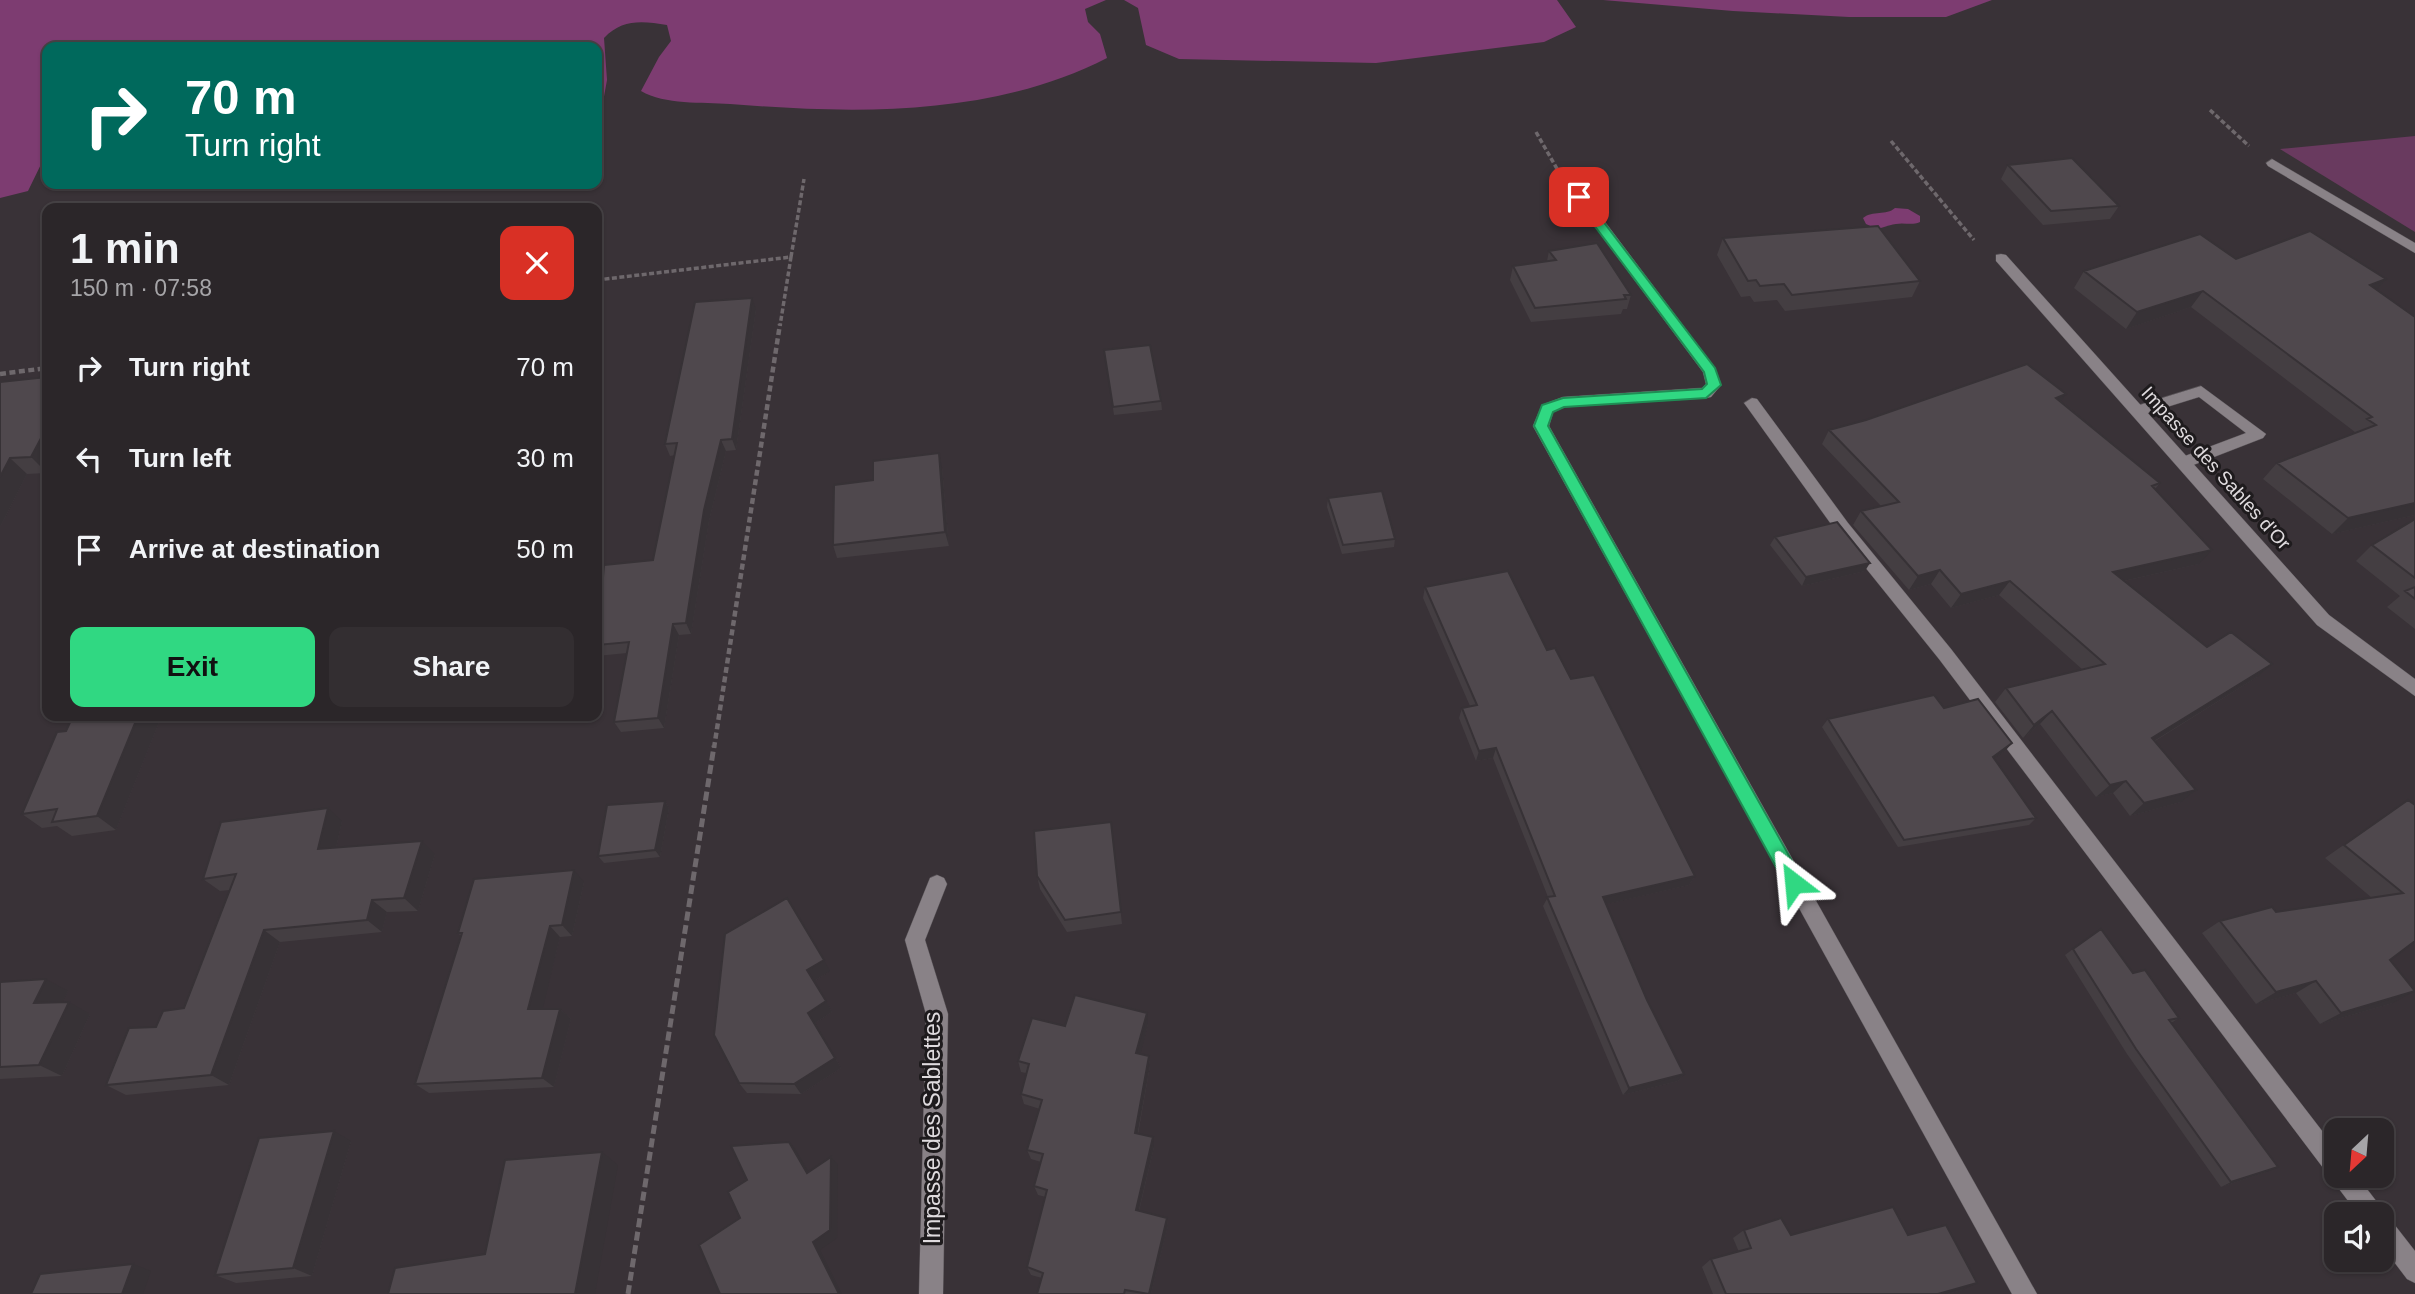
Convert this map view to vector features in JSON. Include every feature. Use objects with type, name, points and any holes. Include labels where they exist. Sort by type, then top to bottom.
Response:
[{"type":"street","points":[[2272,163],[2415,249]]},
{"type":"street","points":[[1579,197],[1710,371],[1714,385],[1706,393],[1563,402],[1547,409],[1541,426],[2025,1294]]},
{"type":"street","name":"Impasse des Sables d'Or","points":[[2001,258],[2323,620],[2415,689]]},
{"type":"street","points":[[2138,411],[2201,391],[2258,434],[2183,463]]},
{"type":"street","points":[[1752,403],[1842,527],[1953,664],[2324,1151]]},
{"type":"street","name":"Impasse des Sablettes","points":[[931,1294],[937,1014],[915,940],[937,884]]},
{"type":"street","points":[[2352,1188],[2363,1202]]},
{"type":"street","points":[[2394,1243],[2415,1270]]},
{"type":"path","points":[[2210,110],[2243,142],[2272,163]]},
{"type":"path","points":[[1536,132],[1570,192],[1579,197]]},
{"type":"path","points":[[1891,141],[1980,248],[2001,258]]},
{"type":"path","points":[[628,1294],[804,179]]},
{"type":"path","points":[[602,280],[791,257]]},
{"type":"path","points":[[0,374],[42,369]]},
{"type":"shaded area","points":[[0,0],[1106,0],[1085,9],[1088,22],[1100,34],[1107,58],[1063,77],[1017,91],[970,101],[874,109],[825,109],[661,99],[641,91],[671,41],[667,25],[649,23],[625,24],[604,38],[607,80],[602,108],[602,42],[42,42],[42,162],[28,191],[0,198]]},
{"type":"shaded area","points":[[1124,0],[1557,0],[1576,27],[1544,42],[1376,63],[1179,59],[1146,45],[1138,8]]},
{"type":"shaded area","points":[[1603,0],[1992,0],[1946,17],[1849,17]]},
{"type":"shaded area","points":[[2415,136],[2415,232],[2280,149]]},
{"type":"shaded area","points":[[1895,208],[1908,209],[1920,216],[1920,222],[1879,228],[1866,224],[1863,218],[1888,212]]},
{"type":"building","points":[[2072,158],[2119,206],[2051,211],[2008,165]]},
{"type":"building","points":[[1878,226],[1920,281],[1792,295],[1784,284],[1760,286],[1756,280],[1748,281],[1723,238]]},
{"type":"building","points":[[2310,231],[2386,279],[2370,285],[2415,317],[2415,503],[2348,518],[2277,463],[2376,425],[2367,419],[2372,417],[2203,291],[2137,312],[2084,271],[2200,234],[2236,259]]},
{"type":"building","points":[[1597,243],[1631,295],[1624,295],[1626,299],[1535,308],[1513,266],[1556,260],[1549,251]]},
{"type":"building","points":[[752,298],[732,439],[721,440],[704,510],[686,623],[673,624],[658,718],[614,722],[629,642],[602,645],[604,565],[653,560],[677,443],[665,444],[695,302]]},
{"type":"building","points":[[1150,345],[1161,401],[1113,407],[1104,350]]},
{"type":"building","points":[[2027,364],[2066,394],[2056,398],[2160,483],[2152,486],[2212,550],[2113,572],[2207,647],[2231,632],[2272,664],[2152,738],[2196,790],[2144,803],[2126,781],[2110,785],[2052,711],[2034,725],[2006,688],[2105,664],[2010,581],[1961,594],[1940,570],[1918,576],[1861,511],[1899,502],[1829,430],[1866,420]]},
{"type":"building","points":[[42,378],[42,436],[31,457],[10,458],[0,477],[0,382]]},
{"type":"building","points":[[939,453],[945,532],[833,545],[834,485],[873,480],[873,461]]},
{"type":"building","points":[[1382,491],[1395,539],[1343,545],[1328,498]]},
{"type":"building","points":[[2415,519],[2415,578],[2372,545]]},
{"type":"building","points":[[1837,522],[1870,563],[1806,577],[1775,537]]},
{"type":"building","points":[[1508,571],[1547,650],[1555,648],[1571,679],[1594,675],[1695,876],[1603,897],[1647,1000],[1684,1074],[1629,1088],[1547,897],[1555,896],[1496,748],[1479,751],[1462,708],[1477,705],[1425,587]]},
{"type":"building","points":[[2415,587],[2415,599],[2405,591]]},
{"type":"building","points":[[1934,695],[1944,708],[1978,699],[2012,743],[1993,757],[2036,818],[1904,840],[1828,719]]},
{"type":"building","points":[[71,721],[136,721],[97,816],[52,822],[57,809],[22,814],[57,732],[66,731]]},
{"type":"building","points":[[2408,800],[2415,805],[2415,941],[2390,960],[2415,991],[2341,1013],[2316,981],[2276,992],[2220,921],[2272,907],[2276,912],[2403,893],[2344,845]]},
{"type":"building","points":[[665,801],[655,850],[598,856],[607,805]]},
{"type":"building","points":[[328,808],[318,849],[422,841],[404,898],[372,900],[367,920],[264,930],[211,1075],[106,1085],[129,1028],[156,1027],[163,1011],[184,1008],[236,874],[203,879],[221,822]]},
{"type":"building","points":[[1111,822],[1121,912],[1065,920],[1037,876],[1034,831]]},
{"type":"building","points":[[574,870],[562,925],[550,926],[528,1009],[560,1009],[542,1078],[415,1084],[462,933],[458,933],[474,879]]},
{"type":"building","points":[[787,898],[824,960],[807,970],[826,1001],[808,1013],[835,1058],[794,1084],[739,1083],[714,1035],[725,934]]},
{"type":"building","points":[[2101,929],[2133,973],[2145,970],[2179,1018],[2169,1020],[2278,1167],[2231,1182],[2136,1049],[2073,949]]},
{"type":"building","points":[[46,979],[34,1003],[69,1002],[39,1065],[0,1067],[0,982]]},
{"type":"building","points":[[1075,995],[1147,1013],[1136,1053],[1149,1056],[1135,1133],[1153,1137],[1136,1210],[1167,1218],[1149,1294],[1125,1290],[1124,1294],[1037,1294],[1043,1273],[1027,1267],[1047,1190],[1034,1186],[1043,1154],[1027,1150],[1042,1100],[1021,1094],[1029,1064],[1018,1061],[1032,1018],[1065,1026]]},
{"type":"building","points":[[334,1131],[293,1268],[215,1275],[259,1138]]},
{"type":"building","points":[[789,1142],[807,1173],[831,1157],[830,1230],[813,1242],[839,1294],[720,1294],[699,1245],[740,1218],[728,1192],[747,1180],[731,1146]]},
{"type":"building","points":[[602,1152],[575,1294],[388,1294],[395,1268],[485,1254],[505,1160]]},
{"type":"building","points":[[1893,1207],[1908,1235],[1946,1225],[1977,1283],[1938,1294],[1726,1294],[1711,1259],[1751,1248],[1744,1230],[1781,1218],[1791,1235]]},
{"type":"building","points":[[133,1264],[122,1294],[31,1294],[40,1274]]},
{"type":"route","points":[[1579,197],[1710,371],[1714,385],[1706,393],[1563,402],[1547,409],[1541,426],[1794,883]]}]
